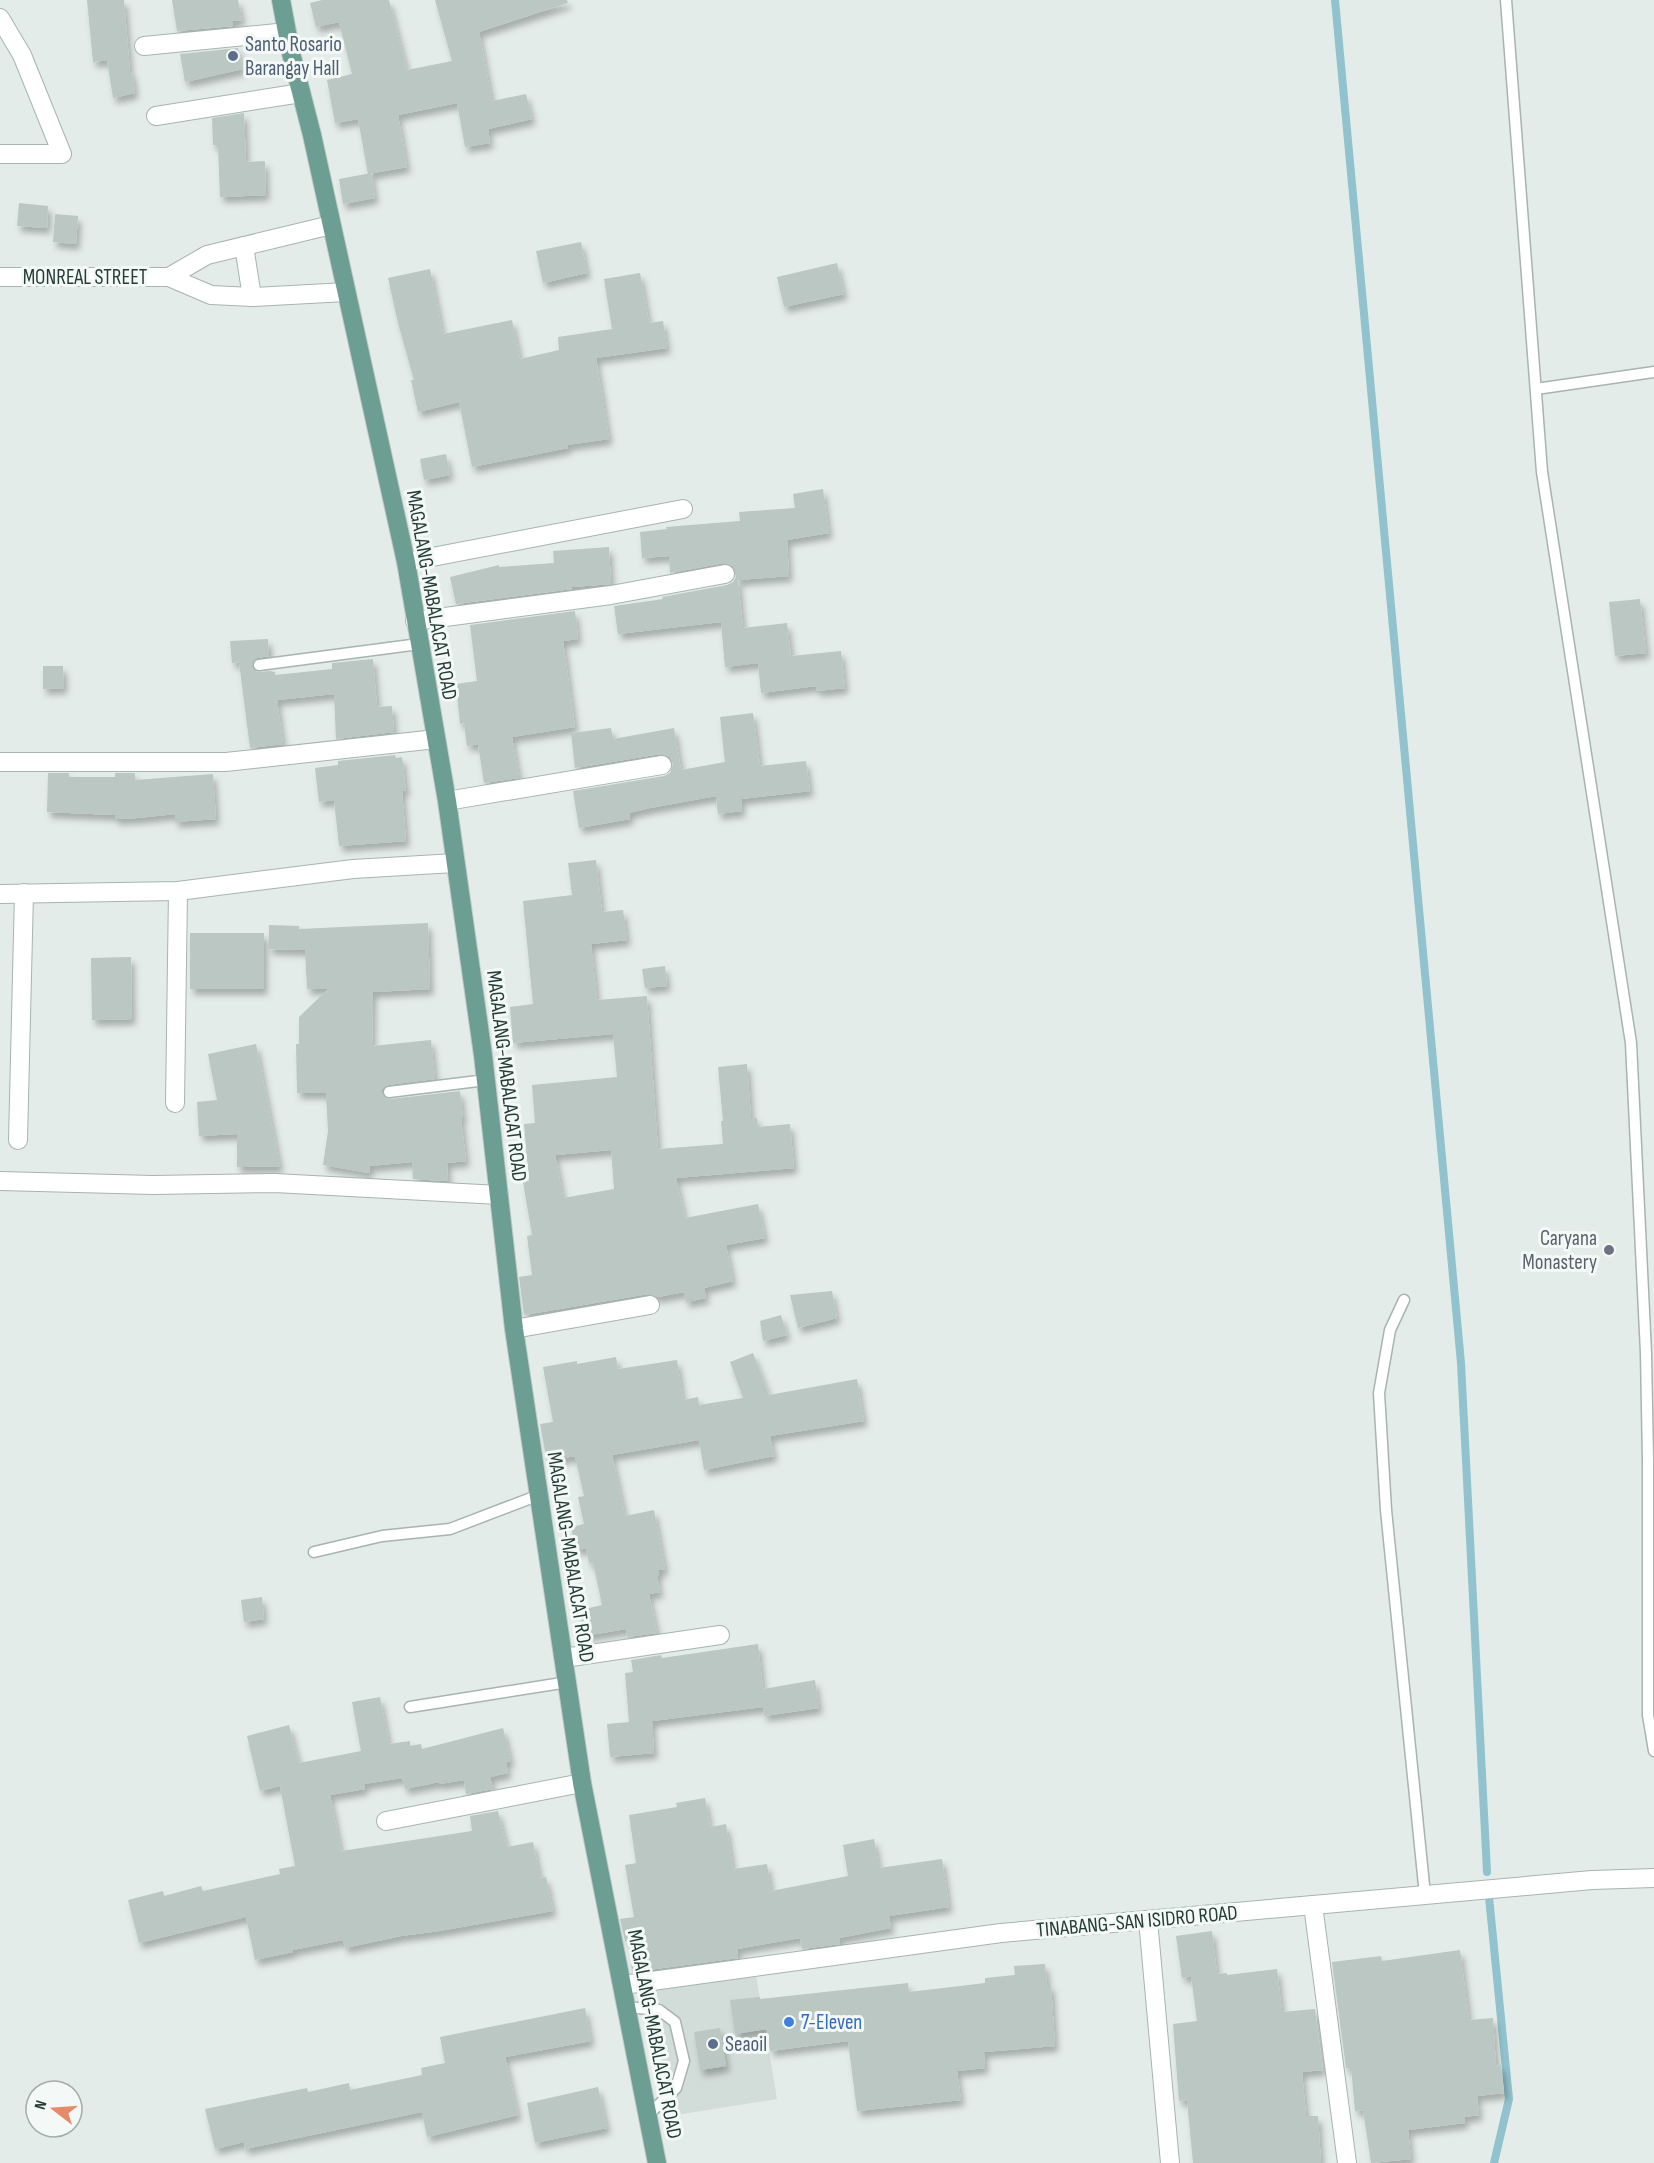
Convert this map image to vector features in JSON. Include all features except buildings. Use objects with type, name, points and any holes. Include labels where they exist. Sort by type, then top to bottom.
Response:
[{"type":"main road","name":"MAGALANG-MABALACAT ROAD","points":[[281,0],[406,562],[456,863],[486,1080],[514,1329],[582,1783],[657,2163]]},
{"type":"street","points":[[0,18],[22,55],[62,154],[0,154]]},
{"type":"street","points":[[144,46],[287,32]]},
{"type":"street","points":[[156,117],[301,93]]},
{"type":"street","points":[[169,277],[207,255],[331,225]]},
{"type":"street","points":[[244,246],[252,297]]},
{"type":"street","name":"MONREAL STREET","points":[[0,277],[169,277]]},
{"type":"street","points":[[169,277],[211,296],[252,297],[346,292]]},
{"type":"street","points":[[406,562],[683,509]]},
{"type":"street","points":[[415,621],[610,595],[725,574]]},
{"type":"street","points":[[0,762],[226,762],[436,739]]},
{"type":"street","points":[[447,801],[662,765]]},
{"type":"street","points":[[0,894],[178,891],[353,869],[456,863]]},
{"type":"street","points":[[175,1103],[178,891]]},
{"type":"street","points":[[18,1140],[24,893]]},
{"type":"street","points":[[0,1181],[153,1185],[275,1183],[499,1195]]},
{"type":"street","points":[[514,1329],[650,1305]]},
{"type":"street","points":[[564,1658],[720,1635]]},
{"type":"street","points":[[386,1821],[582,1783]]},
{"type":"street","name":"TINABANG-SAN ISIDRO ROAD","points":[[622,1984],[1001,1933],[1592,1880],[1654,1878]]},
{"type":"street","points":[[1313,1905],[1347,2163]]},
{"type":"street","points":[[1148,1920],[1170,2163]]},
{"type":"lane","points":[[1506,0],[1542,472],[1630,1044],[1650,1353],[1648,1716],[1654,1751]]},
{"type":"lane","points":[[1536,389],[1654,372]]},
{"type":"lane","points":[[259,665],[419,644]]},
{"type":"lane","points":[[388,1092],[486,1080]]},
{"type":"lane","points":[[1404,1300],[1390,1330],[1379,1393],[1386,1510],[1425,1895]]},
{"type":"lane","points":[[314,1552],[382,1536],[450,1529],[539,1495]]},
{"type":"lane","points":[[410,1707],[568,1682]]},
{"type":"lane","points":[[627,2007],[659,2010],[675,2022],[684,2061],[676,2088],[649,2114]]},
{"type":"shaded area","name":"Seaoil","points":[[755,1970],[777,2099],[670,2116],[649,1990]]},
{"type":"waterway","points":[[1335,0],[1461,1363],[1487,1872]]},
{"type":"waterway","points":[[1489,1897],[1509,2099],[1494,2163]]},
{"type":"place","name":"Santo Rosario Barangay Hall","points":[[233,56]]},
{"type":"place","name":"Caryana Monastery","points":[[1609,1250]]},
{"type":"place","name":"7-Eleven","points":[[789,2022]]},
{"type":"place","name":"Seaoil","points":[[713,2044]]}]
